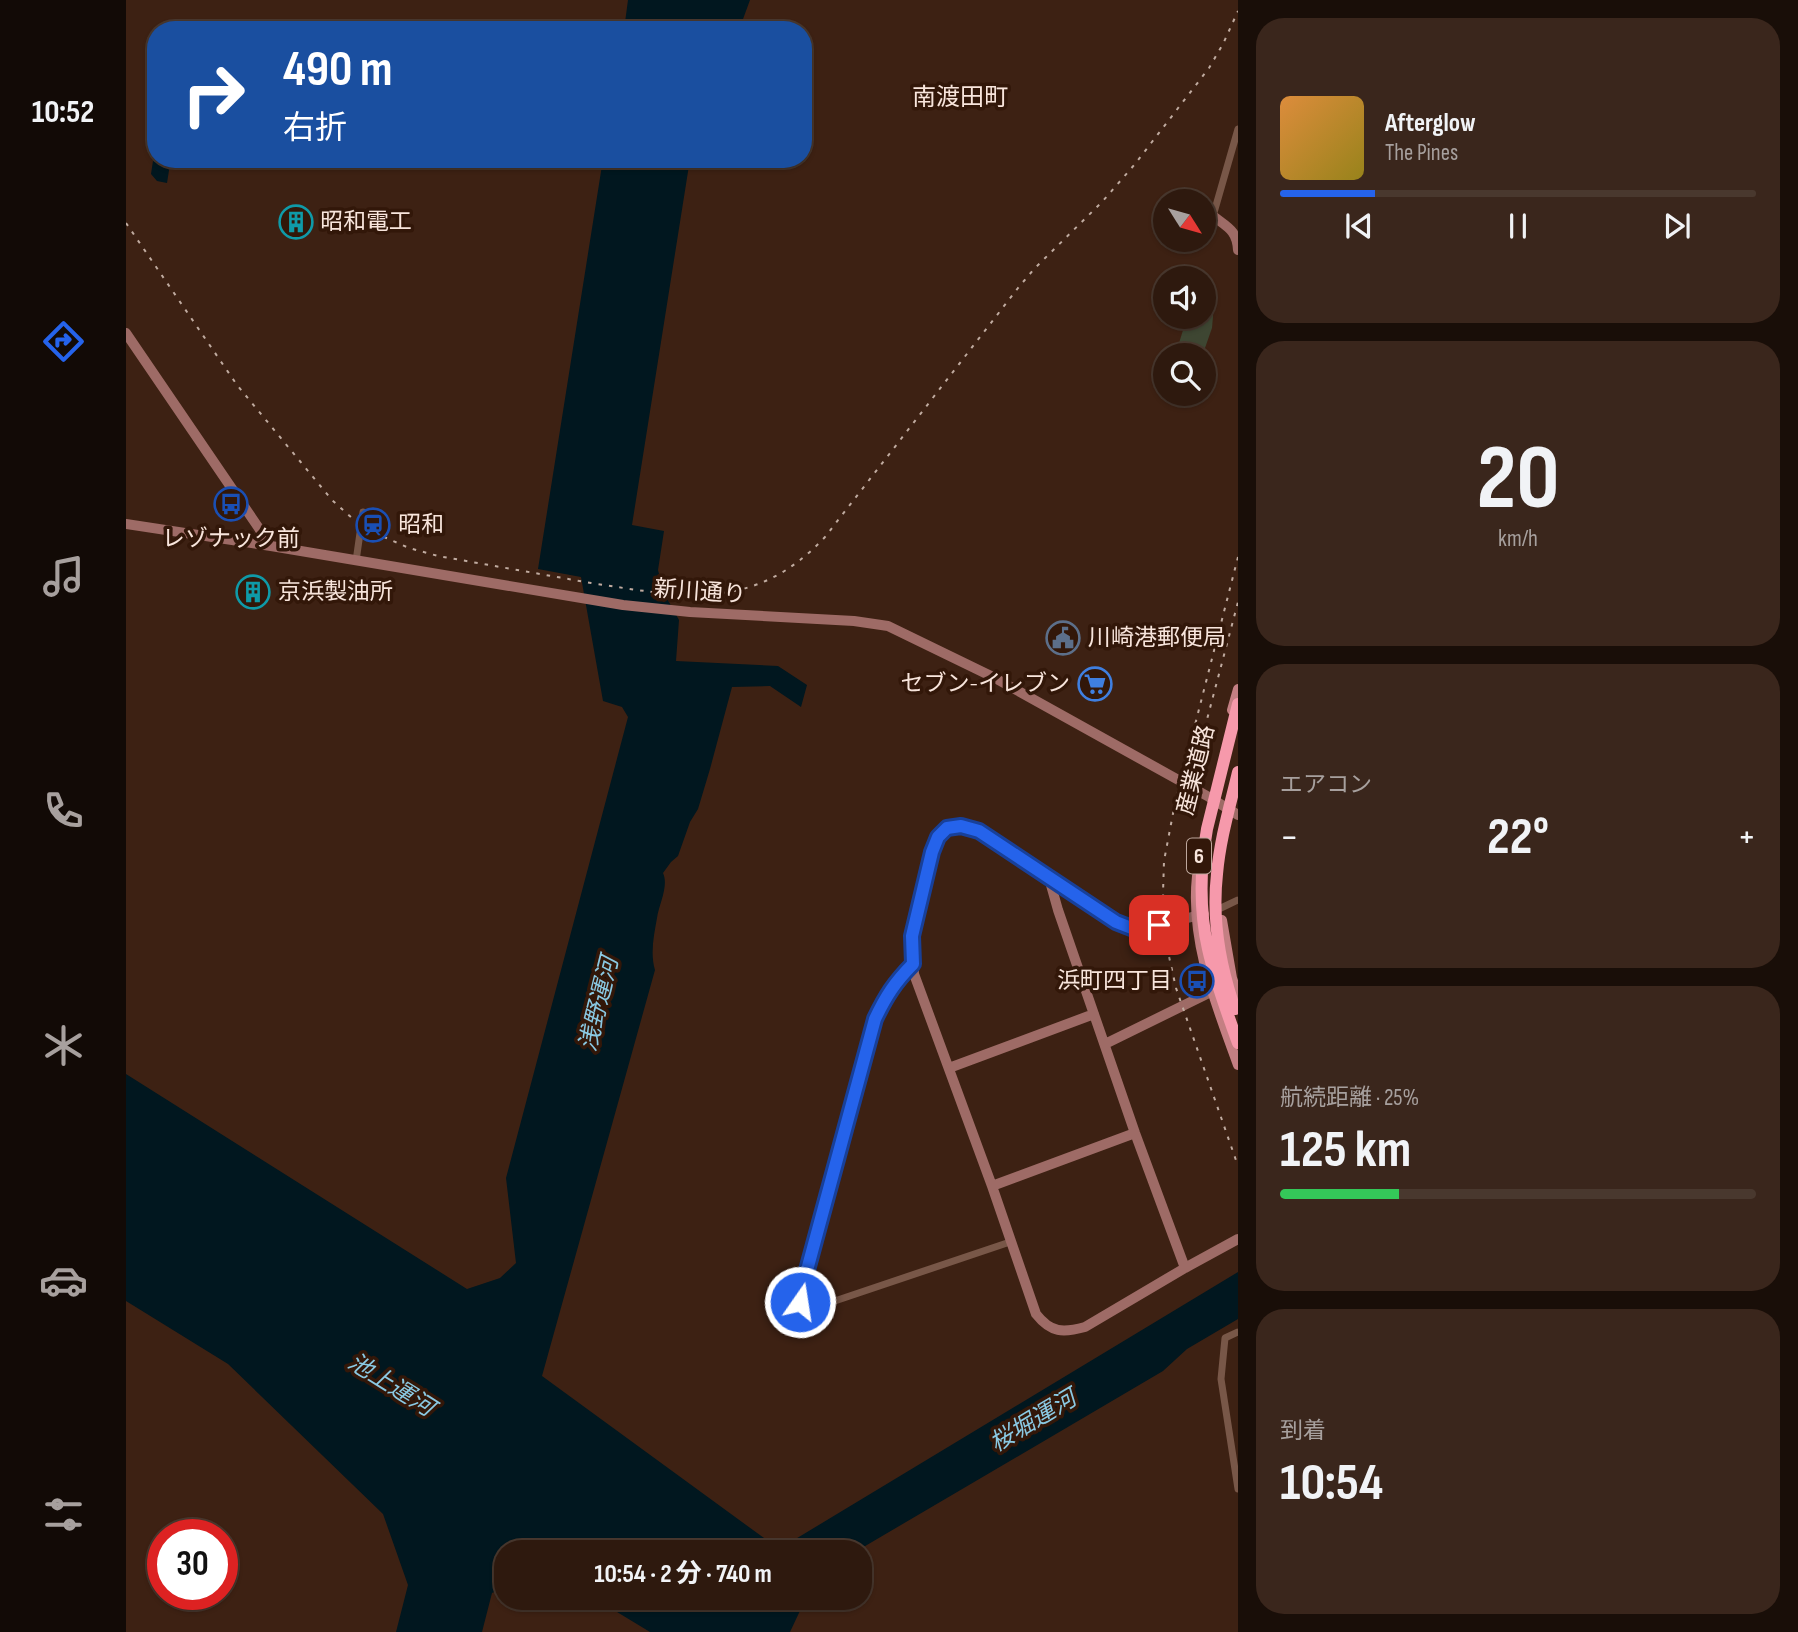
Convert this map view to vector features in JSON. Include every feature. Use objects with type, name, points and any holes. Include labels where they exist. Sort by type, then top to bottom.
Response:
[{"type":"highway","points":[[1238,704],[1203,848],[1201,879],[1202,911],[1213,972],[1238,1043]]},
{"type":"highway","points":[[1222,762],[1238,723]]},
{"type":"highway","points":[[1238,772],[1219,859],[1215,911],[1221,958],[1238,1018]]},
{"type":"main road","name":"産業道路","points":[[1238,690],[1209,797],[1199,848],[1195,892],[1201,951],[1212,993],[1238,1065]]},
{"type":"main road","name":"産業道路","points":[[1238,786],[1236,812],[1223,854],[1221,908],[1238,996]]},
{"type":"street","points":[[1216,206],[1238,129]]},
{"type":"street","points":[[1216,218],[1234,232],[1238,250]]},
{"type":"street","points":[[126,333],[271,546]]},
{"type":"street","points":[[355,561],[363,512]]},
{"type":"street","name":"新川通り","points":[[126,524],[623,605],[676,611],[875,623],[904,633],[1027,696],[1236,812]]},
{"type":"street","points":[[1238,900],[1197,916],[1134,929],[1116,922],[979,831],[961,826],[947,828],[938,837],[912,936],[914,974],[1036,1314],[1043,1323],[1055,1330],[1070,1331],[1085,1327],[1238,1240]]},
{"type":"street","points":[[1049,878],[1135,1133],[1185,1268]]},
{"type":"street","points":[[913,964],[898,978],[886,995],[875,1019],[800,1302],[805,1308],[811,1309],[1010,1242]]},
{"type":"street","points":[[1105,1044],[1212,993],[1235,976]]},
{"type":"street","points":[[949,1068],[1094,1014]]},
{"type":"street","points":[[992,1186],[1135,1133]]},
{"type":"street","points":[[1238,1332],[1224,1338],[1221,1379],[1238,1489]]},
{"type":"green space","points":[[1183,329],[1212,329],[1207,343],[1179,343]]},
{"type":"water","points":[[628,0],[750,0],[742,21],[625,21]]},
{"type":"water","points":[[152,168],[169,168],[167,183],[157,181],[151,174]]},
{"type":"water","points":[[602,168],[689,168],[632,525],[664,531],[658,570],[664,593],[679,620],[676,661],[778,666],[807,685],[801,707],[770,686],[732,687],[698,809],[690,822],[678,856],[663,873],[664,889],[653,944],[655,970],[542,1376],[767,1540],[494,1540],[494,1592],[482,1632],[396,1632],[408,1585],[383,1514],[228,1364],[126,1301],[126,1074],[467,1289],[500,1278],[516,1263],[506,1178],[628,717],[622,707],[603,701],[581,577],[538,569]]},
{"type":"water","name":"桜堀運河","points":[[1238,1272],[1238,1319],[1187,1349],[1163,1371],[872,1542],[794,1540]]},
{"type":"water","points":[[614,1610],[800,1610],[790,1632],[650,1632]]},
{"type":"railway","points":[[126,223],[237,385],[332,500],[353,519],[375,533],[409,548],[438,556],[591,583],[687,595],[744,589],[771,578],[798,561],[825,537],[1018,288],[1135,164],[1209,68],[1238,11]]},
{"type":"railway","points":[[1238,557],[1175,803],[1164,861],[1163,893],[1166,943],[1176,988],[1238,1166]]},
{"type":"railway","points":[[1186,799],[1238,602]]},
{"type":"place","name":"昭和電工","points":[[296,222]]},
{"type":"place","name":"レゾナック前","points":[[231,504]]},
{"type":"place","name":"昭和","points":[[373,525]]},
{"type":"place","name":"京浜製油所","points":[[253,592]]},
{"type":"place","name":"川崎港郵便局","points":[[1063,638]]},
{"type":"place","name":"セブン-イレブン","points":[[1095,684]]},
{"type":"place","name":"浜町四丁目","points":[[1197,981]]},
{"type":"district","name":"南渡田町","points":[[960,97]]},
{"type":"route","points":[[800,1302],[875,1019],[886,995],[898,978],[913,964],[912,936],[938,837],[947,828],[961,826],[979,831],[1116,922],[1134,929],[1159,925]]},
{"type":"water label","name":"浅野運河","points":[[599,1004]]},
{"type":"water label","name":"池上運河","points":[[391,1385]]}]
